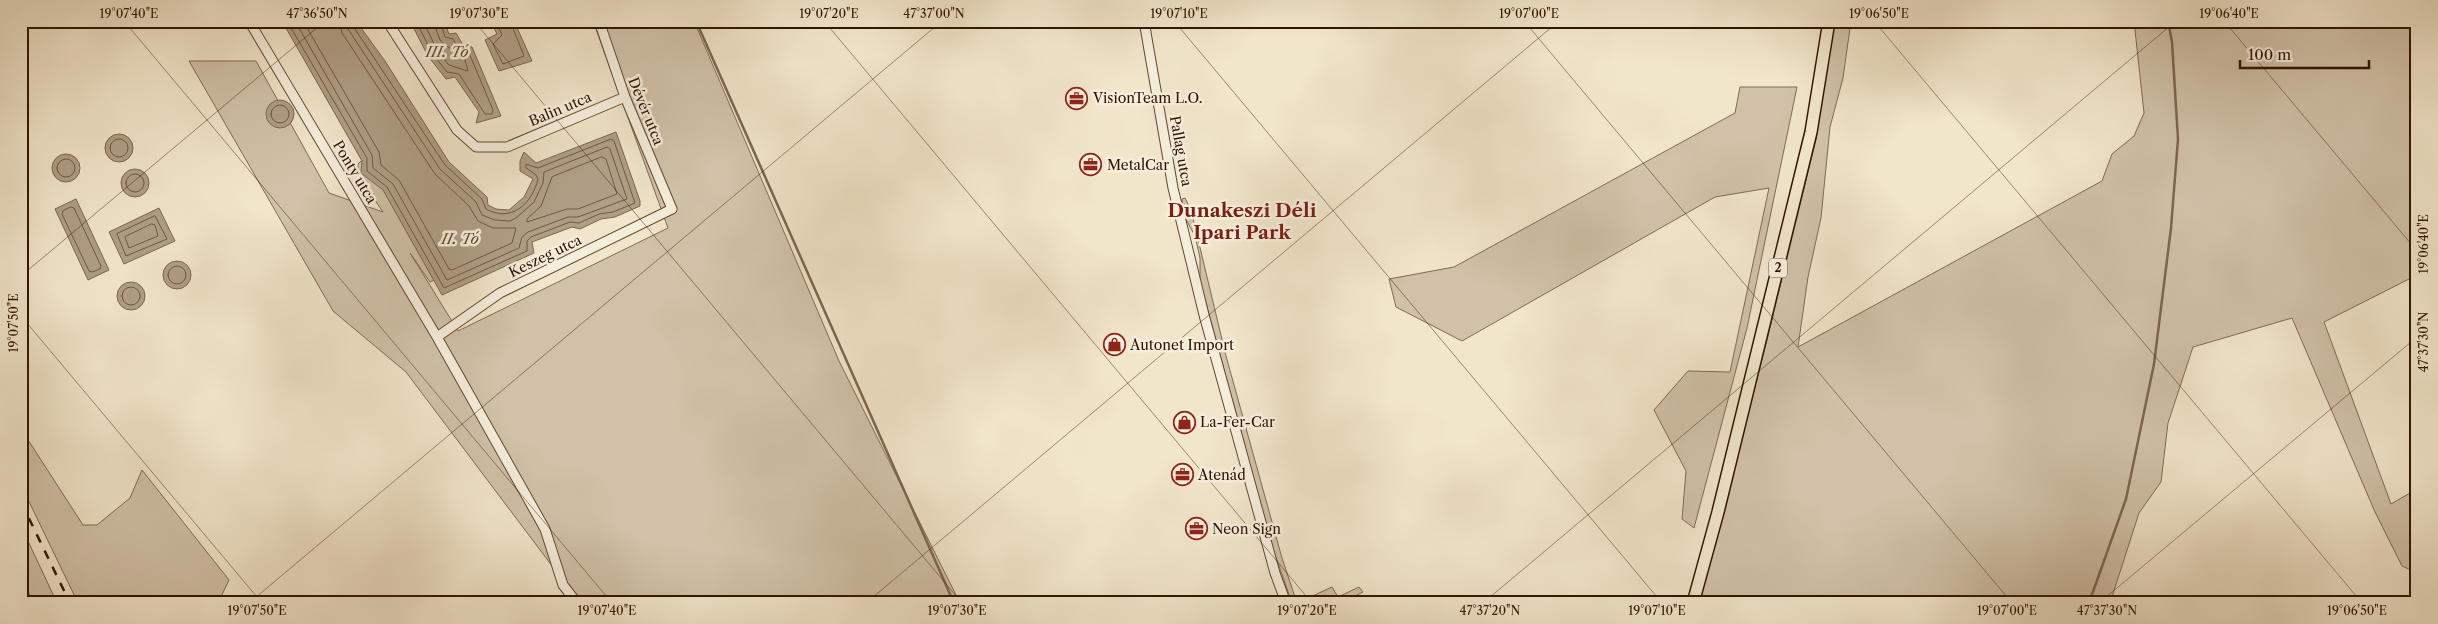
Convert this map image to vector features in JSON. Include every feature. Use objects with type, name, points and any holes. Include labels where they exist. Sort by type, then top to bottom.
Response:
[{"type":"main road","name":"2","points":[[1693,603],[1718,512],[1811,132],[1829,21]]},
{"type":"street","name":"Ponty utca","points":[[249,21],[437,337],[546,529],[563,585],[576,603]]},
{"type":"street","name":"Balin utca","points":[[387,21],[457,130],[476,147],[507,147],[625,97]]},
{"type":"street","name":"Dévér utca","points":[[599,21],[625,97],[672,209]]},
{"type":"street","name":"Pallag utca","points":[[1144,21],[1173,188],[1204,315],[1275,573],[1286,603]]},
{"type":"street","name":"Keszeg utca","points":[[437,337],[500,293],[672,209]]},
{"type":"street","points":[[21,589],[28,603]]},
{"type":"shaded area","points":[[593,21],[694,21],[839,361],[960,603],[580,603],[406,372],[333,311],[189,61],[256,61],[329,193],[383,212],[357,174],[358,164],[385,137],[512,241],[430,282],[410,253],[458,331],[668,228]]},
{"type":"shaded area","points":[[1832,21],[1851,21],[1843,78],[1830,127],[1821,218],[1808,277],[1798,347],[2102,181],[2112,154],[2134,136],[2144,113],[2134,21],[2417,21],[2417,275],[2324,322],[2391,504],[2417,489],[2417,573],[2402,566],[2375,512],[2292,318],[2193,347],[2168,423],[2161,482],[2139,513],[2110,603],[1699,603],[1766,344],[1816,139]]},
{"type":"shaded area","points":[[1740,87],[1797,87],[1747,328],[1694,528],[1682,519],[1686,471],[1654,410],[1688,371],[1730,372],[1769,188],[1715,197],[1462,341],[1396,307],[1389,279],[1454,267],[1735,113]]},
{"type":"shaded area","points":[[1185,198],[1191,210],[1226,356],[1282,558],[1297,603],[1292,603],[1272,546],[1200,281],[1200,258],[1195,236],[1184,216],[1182,199]]},
{"type":"shaded area","points":[[21,429],[83,525],[97,525],[130,498],[142,470],[229,580],[218,603],[78,603],[21,485]]},
{"type":"shaded area","points":[[21,526],[57,603],[33,603],[21,576]]},
{"type":"shaded area","points":[[1332,587],[1338,597],[1359,587],[1363,592],[1357,595],[1361,603],[1308,603],[1306,599]]},
{"type":"water","name":"II. Tó","points":[[282,21],[356,21],[385,61],[449,162],[487,197],[488,205],[496,209],[509,210],[524,197],[533,179],[520,171],[520,161],[524,152],[536,163],[616,132],[640,201],[640,206],[615,217],[601,219],[580,229],[572,227],[532,242],[534,253],[442,295],[383,190],[361,173],[362,161]]},
{"type":"water","name":"III. Tó","points":[[410,21],[444,21],[449,34],[456,33],[463,45],[472,47],[501,116],[476,123],[479,112],[455,77],[446,79],[428,56]]},
{"type":"water","name":"III. Tó","points":[[490,21],[514,21],[532,61],[499,71],[485,40],[497,34]]},
{"type":"water","points":[[280,100],[290,104],[294,114],[290,124],[280,128],[270,124],[266,114],[270,104]]},
{"type":"water","points":[[119,134],[129,138],[133,148],[129,158],[119,162],[109,158],[105,148],[109,138]]},
{"type":"water","points":[[66,154],[76,158],[80,168],[76,178],[66,182],[56,178],[52,168],[56,158]]},
{"type":"water","points":[[135,169],[145,173],[149,183],[145,193],[135,197],[125,193],[121,183],[125,173]]},
{"type":"water","points":[[76,199],[109,270],[88,280],[55,209]]},
{"type":"water","points":[[159,208],[175,241],[124,264],[109,232]]},
{"type":"water","points":[[177,261],[187,265],[191,275],[187,285],[177,289],[167,285],[163,275],[167,265]]},
{"type":"water","points":[[131,282],[141,286],[145,296],[141,306],[131,310],[121,306],[117,296],[121,286]]},
{"type":"waterway","points":[[696,21],[954,603]]},
{"type":"waterway","points":[[2089,603],[2126,499],[2154,364],[2171,228],[2178,139],[2172,42],[2168,21]]},
{"type":"railway","points":[[21,502],[70,603]]},
{"type":"place","name":"VisionTeam L.O.","points":[[1077,98]]},
{"type":"place","name":"MetalCar","points":[[1091,165]]},
{"type":"place","name":"Autonet Import","points":[[1114,345]]},
{"type":"place","name":"La-Fer-Car","points":[[1184,422]]},
{"type":"place","name":"Atenád","points":[[1182,475]]},
{"type":"place","name":"Neon Sign","points":[[1196,529]]},
{"type":"district","name":"Dunakeszi Déli Ipari Park","points":[[1242,221]]}]
